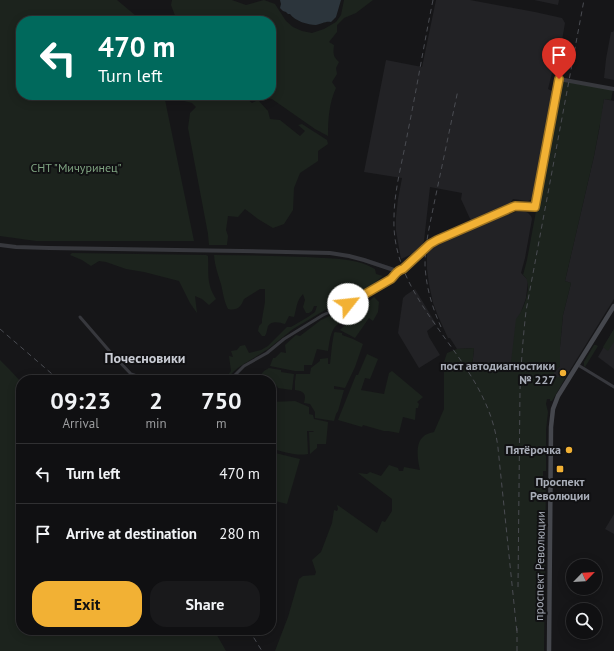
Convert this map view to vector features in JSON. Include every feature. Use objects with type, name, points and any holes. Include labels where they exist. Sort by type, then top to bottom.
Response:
[{"type":"main road","points":[[578,365],[614,306]]},
{"type":"main road","name":"проспект Революции","points":[[549,651],[551,427],[553,408],[558,396],[578,365]]},
{"type":"street","points":[[0,245],[49,248],[330,253],[364,260],[397,271],[403,269],[430,244],[437,240],[515,206],[535,207],[559,79],[614,89]]},
{"type":"street","points":[[235,375],[244,366],[267,353],[284,339],[323,315],[348,304],[391,279],[397,271]]},
{"type":"street","points":[[80,317],[112,354],[131,374],[134,375]]},
{"type":"street","points":[[578,365],[614,387]]},
{"type":"shaded area","points":[[280,0],[341,0],[336,17],[331,22],[316,25],[302,22],[283,11],[280,8]]},
{"type":"shaded area","points":[[436,0],[470,0],[562,18],[565,23],[556,74],[552,73],[548,89],[554,92],[534,198],[528,201],[513,199],[511,206],[472,223],[461,199],[462,193],[430,187],[424,241],[419,251],[401,259],[396,231],[396,217],[402,178],[364,172],[386,60],[422,67]]},
{"type":"shaded area","points":[[534,0],[559,0],[558,5]]},
{"type":"shaded area","points":[[614,30],[614,80],[604,78],[611,32]]},
{"type":"shaded area","points":[[604,99],[614,101],[614,299],[567,375],[554,377],[554,372],[560,366],[563,315],[571,283],[565,281],[594,156]]},
{"type":"shaded area","points":[[519,211],[528,213],[532,219],[521,273],[528,281],[526,298],[520,315],[510,371],[472,368],[474,348],[457,349],[450,338],[448,338],[433,303],[427,269],[427,250],[440,242]]},
{"type":"shaded area","points":[[415,289],[436,324],[427,331],[440,355],[419,368],[398,333],[403,298]]},
{"type":"shaded area","points":[[614,329],[614,369],[598,357]]},
{"type":"shaded area","points":[[614,514],[614,534],[605,529]]},
{"type":"green space","name":"СНТ \"Мичуринец\"","points":[[0,0],[117,0],[136,16],[16,16],[16,100],[165,100],[194,241],[36,241],[0,236]]},
{"type":"green space","points":[[172,0],[232,0],[246,5],[264,0],[275,4],[286,21],[293,27],[312,33],[324,29],[336,22],[341,15],[344,0],[373,0],[356,13],[344,18],[337,25],[337,32],[329,42],[334,45],[334,55],[339,62],[336,68],[337,74],[332,82],[336,88],[329,112],[328,136],[315,129],[273,100],[276,100],[276,16],[175,16],[171,5]]},
{"type":"green space","points":[[564,82],[613,90],[611,100],[604,99],[594,156],[565,281],[571,283],[563,315],[560,366],[554,372],[554,377],[567,375],[552,401],[547,399],[546,404],[548,412],[546,430],[546,471],[543,471],[543,480],[546,481],[544,651],[275,651],[288,617],[299,579],[303,576],[315,575],[316,572],[312,560],[321,552],[332,523],[334,510],[337,511],[338,509],[337,505],[377,533],[382,521],[385,522],[392,511],[392,499],[358,473],[367,474],[370,472],[381,476],[389,465],[398,468],[399,471],[403,471],[404,467],[420,470],[418,463],[418,445],[422,438],[434,432],[444,409],[444,362],[447,353],[457,349],[474,348],[472,368],[510,371],[516,319],[524,306],[528,289],[527,279],[523,275],[559,86]]},
{"type":"green space","points":[[248,100],[252,103],[258,100],[268,111],[270,119],[280,120],[300,136],[305,131],[298,125],[302,124],[327,140],[328,144],[318,151],[318,161],[300,173],[294,188],[293,210],[284,224],[273,228],[245,209],[238,217],[228,216],[226,230],[228,236],[227,245],[209,245],[188,128],[190,113],[196,107],[192,103],[184,101]]},
{"type":"green space","points":[[72,253],[206,255],[208,256],[209,283],[216,299],[209,305],[202,299],[195,296],[197,313],[179,281],[126,269],[106,262],[99,261],[91,266],[70,255]]},
{"type":"green space","points":[[214,255],[342,259],[367,265],[375,269],[376,274],[383,276],[354,296],[325,310],[293,329],[268,349],[239,367],[231,375],[228,375],[231,371],[229,356],[233,357],[231,351],[237,350],[240,346],[245,345],[249,353],[261,350],[268,346],[287,327],[291,327],[315,312],[317,306],[314,306],[312,311],[309,313],[306,313],[303,307],[305,300],[303,294],[298,302],[294,317],[289,316],[285,324],[276,322],[270,324],[265,336],[262,336],[258,331],[259,326],[262,323],[265,289],[260,289],[244,299],[238,308],[228,309]]},
{"type":"green space","points":[[374,297],[379,302],[378,312],[373,321],[369,318],[355,338],[340,330],[368,302]]},
{"type":"green space","points":[[356,304],[357,307],[332,331],[328,351],[317,349],[312,365],[304,365],[304,371],[295,371],[270,366],[273,358],[281,352],[286,353],[285,345],[296,335],[300,336],[321,320]]},
{"type":"green space","points":[[614,329],[614,342],[608,351],[603,347]]},
{"type":"green space","points":[[335,332],[342,333],[342,335],[363,344],[355,367],[345,388],[334,386],[334,389],[344,390],[334,421],[315,418],[315,412],[310,404],[304,403],[304,393],[295,390],[295,381],[296,374],[310,374],[311,368],[320,361],[320,359],[328,358],[328,364],[330,364]]},
{"type":"green space","points":[[594,345],[598,346],[585,367],[584,362]]},
{"type":"green space","points":[[367,354],[378,359],[370,379],[365,378],[361,390],[384,394],[389,373],[392,371],[423,397],[417,402],[419,404],[418,408],[416,408],[415,420],[403,417],[399,433],[384,431],[363,425],[362,427],[338,420],[356,375],[358,375]]},
{"type":"green space","points":[[0,360],[16,377],[16,635],[217,635],[226,651],[0,651]]},
{"type":"green space","points":[[269,368],[294,374],[292,390],[278,388],[276,386],[276,375],[261,375]]},
{"type":"green space","points":[[295,401],[309,407],[309,414],[313,415],[314,419],[328,422],[326,444],[317,444],[317,448],[310,454],[309,432],[314,431],[307,431],[308,454],[294,454],[276,449],[276,402]]},
{"type":"green space","points":[[276,453],[300,459],[287,504],[276,501]]},
{"type":"railway","points":[[433,0],[397,186],[394,207],[396,243],[402,267],[409,282],[434,323],[474,381],[485,402],[493,424],[498,448],[517,633]]},
{"type":"railway","points":[[518,587],[520,390],[526,311],[584,0]]},
{"type":"railway","points":[[441,327],[428,289],[425,257],[429,227],[458,90]]},
{"type":"railway","points":[[0,329],[53,375]]},
{"type":"railway","points":[[517,627],[517,651]]},
{"type":"railway","points":[[252,635],[262,651]]},
{"type":"place","name":"пост автодиагностики № 227","points":[[563,373]]},
{"type":"place","name":"Пятёрочка","points":[[569,450]]},
{"type":"place","name":"Проспект Революции","points":[[560,469]]},
{"type":"district","name":"Почесновики","points":[[145,358]]},
{"type":"route","points":[[348,304],[391,279],[397,271],[403,269],[430,244],[437,240],[515,206],[535,207],[559,79]]}]
